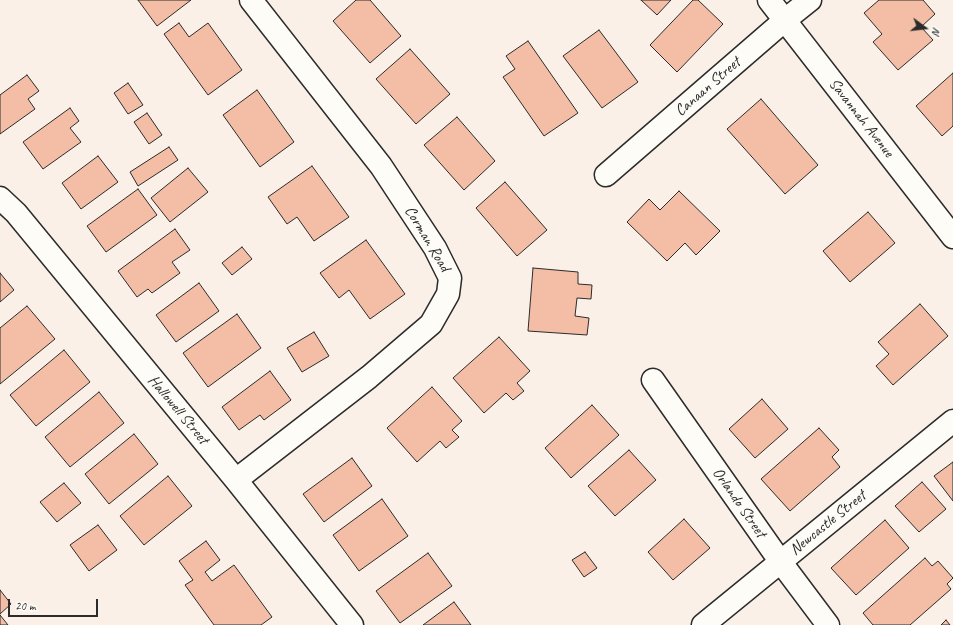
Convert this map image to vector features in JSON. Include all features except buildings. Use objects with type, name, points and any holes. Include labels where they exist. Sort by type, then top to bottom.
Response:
[{"type":"street","name":"Corman Road","points":[[236,480],[369,377],[431,324],[448,294],[450,278],[435,248],[381,166],[251,0]]},
{"type":"street","name":"Savannah Avenue","points":[[768,0],[953,237]]},
{"type":"street","name":"Canaan Street","points":[[606,175],[784,20],[810,0]]},
{"type":"street","name":"Hallowell Street","points":[[0,198],[16,213],[236,480],[352,625]]},
{"type":"street","name":"Orlando Street","points":[[653,380],[780,562],[828,625]]},
{"type":"street","name":"Newcastle Street","points":[[703,625],[953,421]]}]
